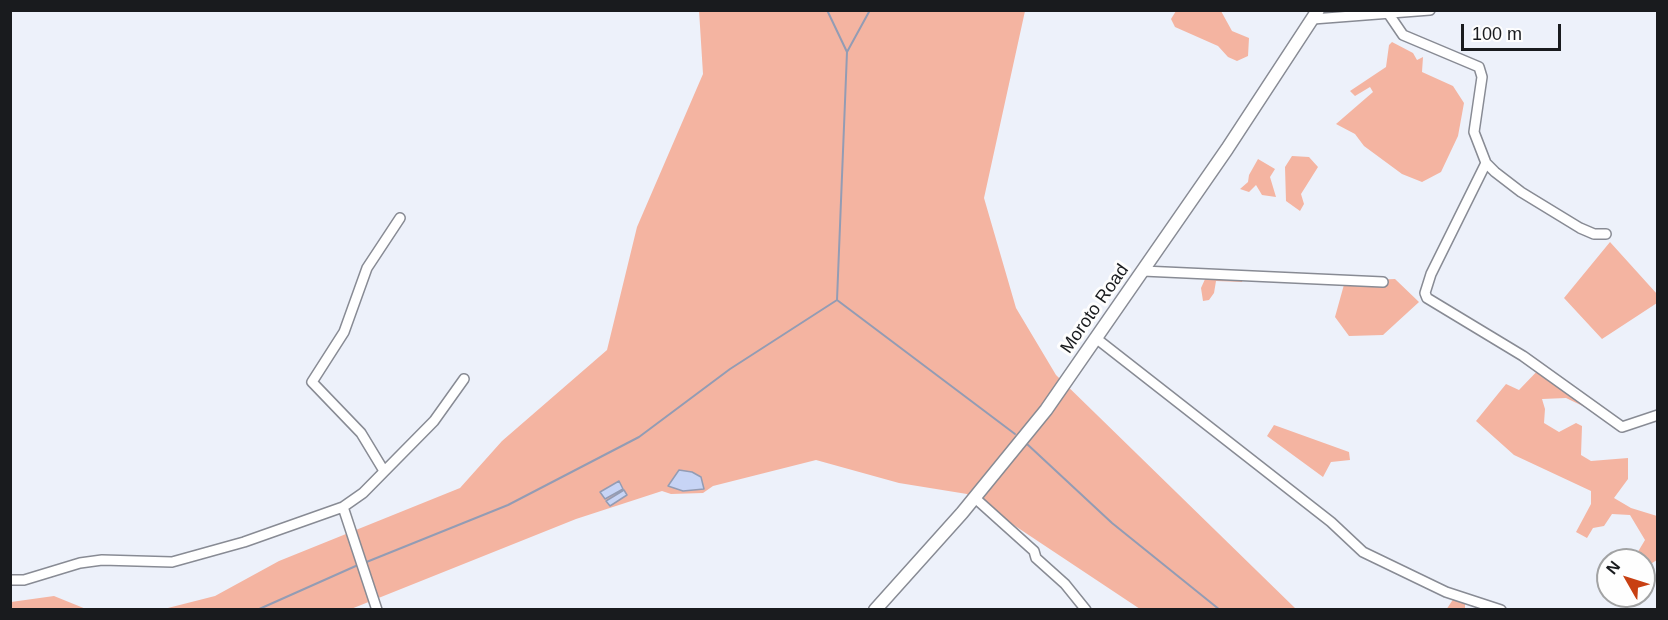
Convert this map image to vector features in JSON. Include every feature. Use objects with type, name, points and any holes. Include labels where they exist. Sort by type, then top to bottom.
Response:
[{"type":"main road","name":"Moroto Road","points":[[875,609],[975,498],[1046,410],[1143,272],[1316,15]]},
{"type":"street","points":[[1316,15],[1430,10]]},
{"type":"street","points":[[1388,13],[1403,34],[1479,67],[1482,77],[1474,132],[1486,163],[1521,192],[1580,228],[1594,234],[1606,234]]},
{"type":"street","points":[[1486,163],[1431,274],[1425,293],[1427,298],[1523,356],[1622,427],[1658,415]]},
{"type":"street","points":[[384,471],[361,433],[312,382],[344,332],[367,268],[400,218]]},
{"type":"street","points":[[1143,272],[1383,282]]},
{"type":"street","points":[[1097,339],[1331,522],[1363,552],[1446,592],[1501,609]]},
{"type":"street","points":[[10,580],[24,580],[80,563],[102,560],[172,562],[244,542],[343,507],[363,493],[434,421],[464,379]]},
{"type":"street","points":[[975,498],[1034,551],[1036,558],[1065,584],[1086,609]]},
{"type":"street","points":[[343,507],[377,609]]},
{"type":"shaded area","points":[[699,10],[1025,11],[984,198],[1016,308],[1056,375],[1296,609],[1140,609],[967,494],[899,483],[816,460],[713,486],[703,493],[671,494],[662,491],[576,519],[351,609],[160,610],[215,596],[279,561],[460,488],[502,441],[607,350],[637,227],[703,74]]},
{"type":"shaded area","points":[[1176,11],[1221,11],[1232,31],[1249,38],[1248,56],[1237,61],[1228,57],[1218,46],[1175,27],[1171,19]]},
{"type":"shaded area","points":[[1392,42],[1413,53],[1417,60],[1423,57],[1422,72],[1453,86],[1464,103],[1458,136],[1441,172],[1422,182],[1402,174],[1364,146],[1355,134],[1336,124],[1373,92],[1370,87],[1355,96],[1350,91],[1386,67],[1389,45]]},
{"type":"shaded area","points":[[1292,156],[1309,157],[1318,167],[1301,194],[1304,204],[1300,211],[1286,201],[1285,167]]},
{"type":"shaded area","points":[[1258,159],[1275,169],[1270,177],[1276,197],[1262,195],[1256,185],[1249,192],[1240,189],[1248,182],[1249,175]]},
{"type":"shaded area","points":[[1610,242],[1657,294],[1657,303],[1602,339],[1564,298]]},
{"type":"shaded area","points":[[1206,277],[1244,277],[1242,282],[1216,281],[1214,293],[1209,300],[1203,301],[1201,288]]},
{"type":"shaded area","points":[[1395,279],[1419,302],[1383,335],[1349,336],[1335,317],[1345,281]]},
{"type":"shaded area","points":[[1543,365],[1587,408],[1566,398],[1542,399],[1545,409],[1544,423],[1559,432],[1576,423],[1582,426],[1581,455],[1591,461],[1628,458],[1628,479],[1614,498],[1631,508],[1657,516],[1657,560],[1656,548],[1640,548],[1645,540],[1630,515],[1612,514],[1604,526],[1593,528],[1587,538],[1576,532],[1591,504],[1591,491],[1514,455],[1476,421],[1506,384],[1519,390]]},
{"type":"shaded area","points":[[1274,425],[1349,452],[1350,460],[1331,462],[1323,477],[1267,436]]},
{"type":"shaded area","points":[[1456,595],[1465,598],[1465,609],[1446,610]]},
{"type":"shaded area","points":[[54,596],[86,609],[11,609],[11,602]]},
{"type":"water","points":[[679,470],[692,472],[701,477],[704,489],[683,491],[668,486]]},
{"type":"water","points":[[619,481],[623,489],[605,499],[600,492]]},
{"type":"water","points":[[624,490],[627,495],[610,506],[606,501]]},
{"type":"waterway","points":[[827,10],[847,52]]},
{"type":"waterway","points":[[837,300],[847,52],[870,10]]},
{"type":"waterway","points":[[837,300],[1015,434]]},
{"type":"waterway","points":[[364,563],[508,505],[639,437],[730,369],[837,300]]},
{"type":"waterway","points":[[1027,444],[1112,523],[1220,610]]},
{"type":"waterway","points":[[257,610],[358,565]]}]
